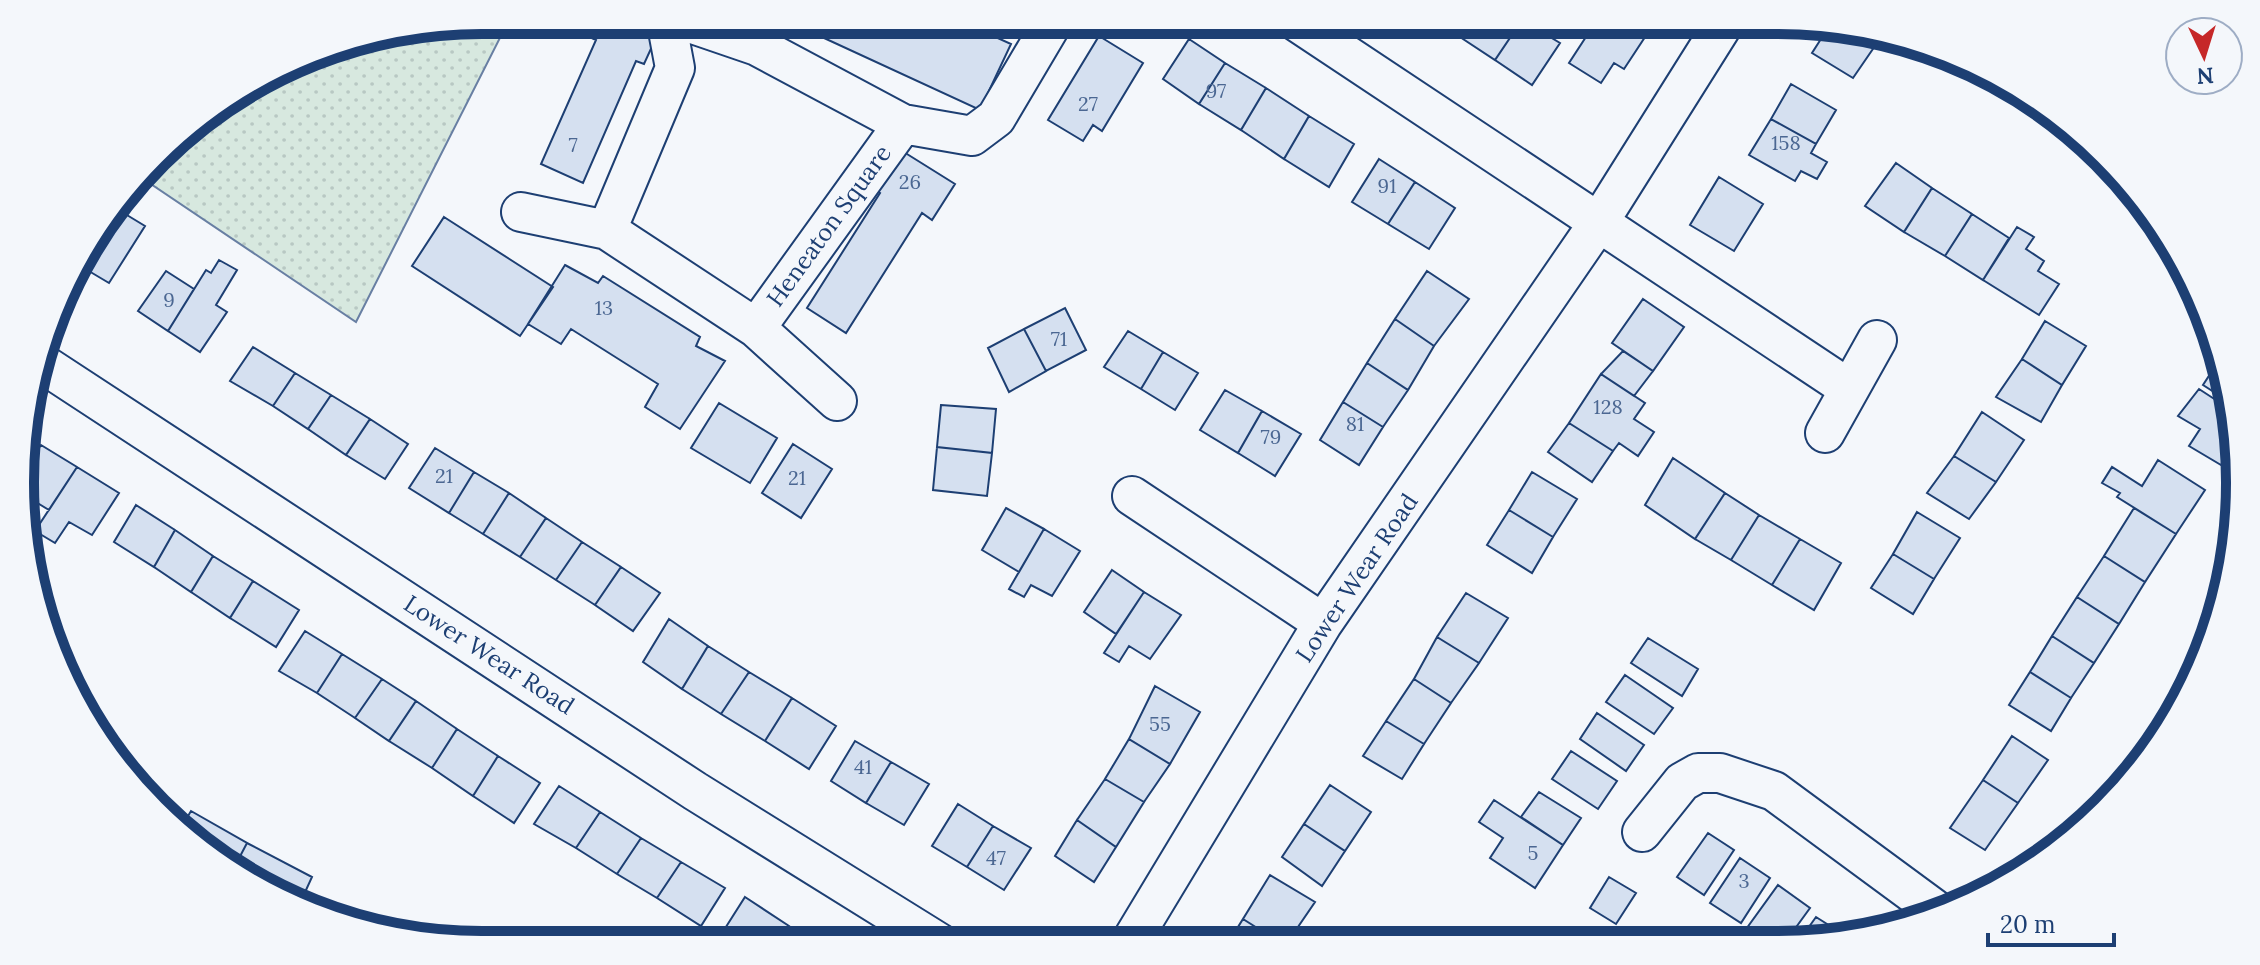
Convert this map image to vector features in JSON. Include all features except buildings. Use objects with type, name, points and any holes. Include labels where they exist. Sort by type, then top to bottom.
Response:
[{"type":"street","points":[[607,230],[675,68],[669,34]]},
{"type":"street","name":"Heneaton Square","points":[[722,34],[757,46],[903,124],[972,136],[996,118],[1046,34]]},
{"type":"street","points":[[1315,34],[1848,388]]},
{"type":"street","name":"Lower Wear Road","points":[[1137,931],[1323,623],[1599,222],[1717,34]]},
{"type":"street","name":"Heneaton Square","points":[[756,328],[903,124]]},
{"type":"street","name":"Heneaton Square","points":[[521,212],[607,230],[756,328],[837,401]]},
{"type":"street","points":[[1825,433],[1877,340]]},
{"type":"street","name":"Lower Wear Road","points":[[49,368],[695,791],[920,931]]},
{"type":"street","points":[[1132,496],[1323,623]]},
{"type":"street","points":[[1642,832],[1682,782],[1698,773],[1720,773],[1774,791],[1928,905]]},
{"type":"shaded area","points":[[502,34],[356,322],[149,183],[187,145],[233,110],[311,68],[366,49],[395,43],[453,35]]}]
